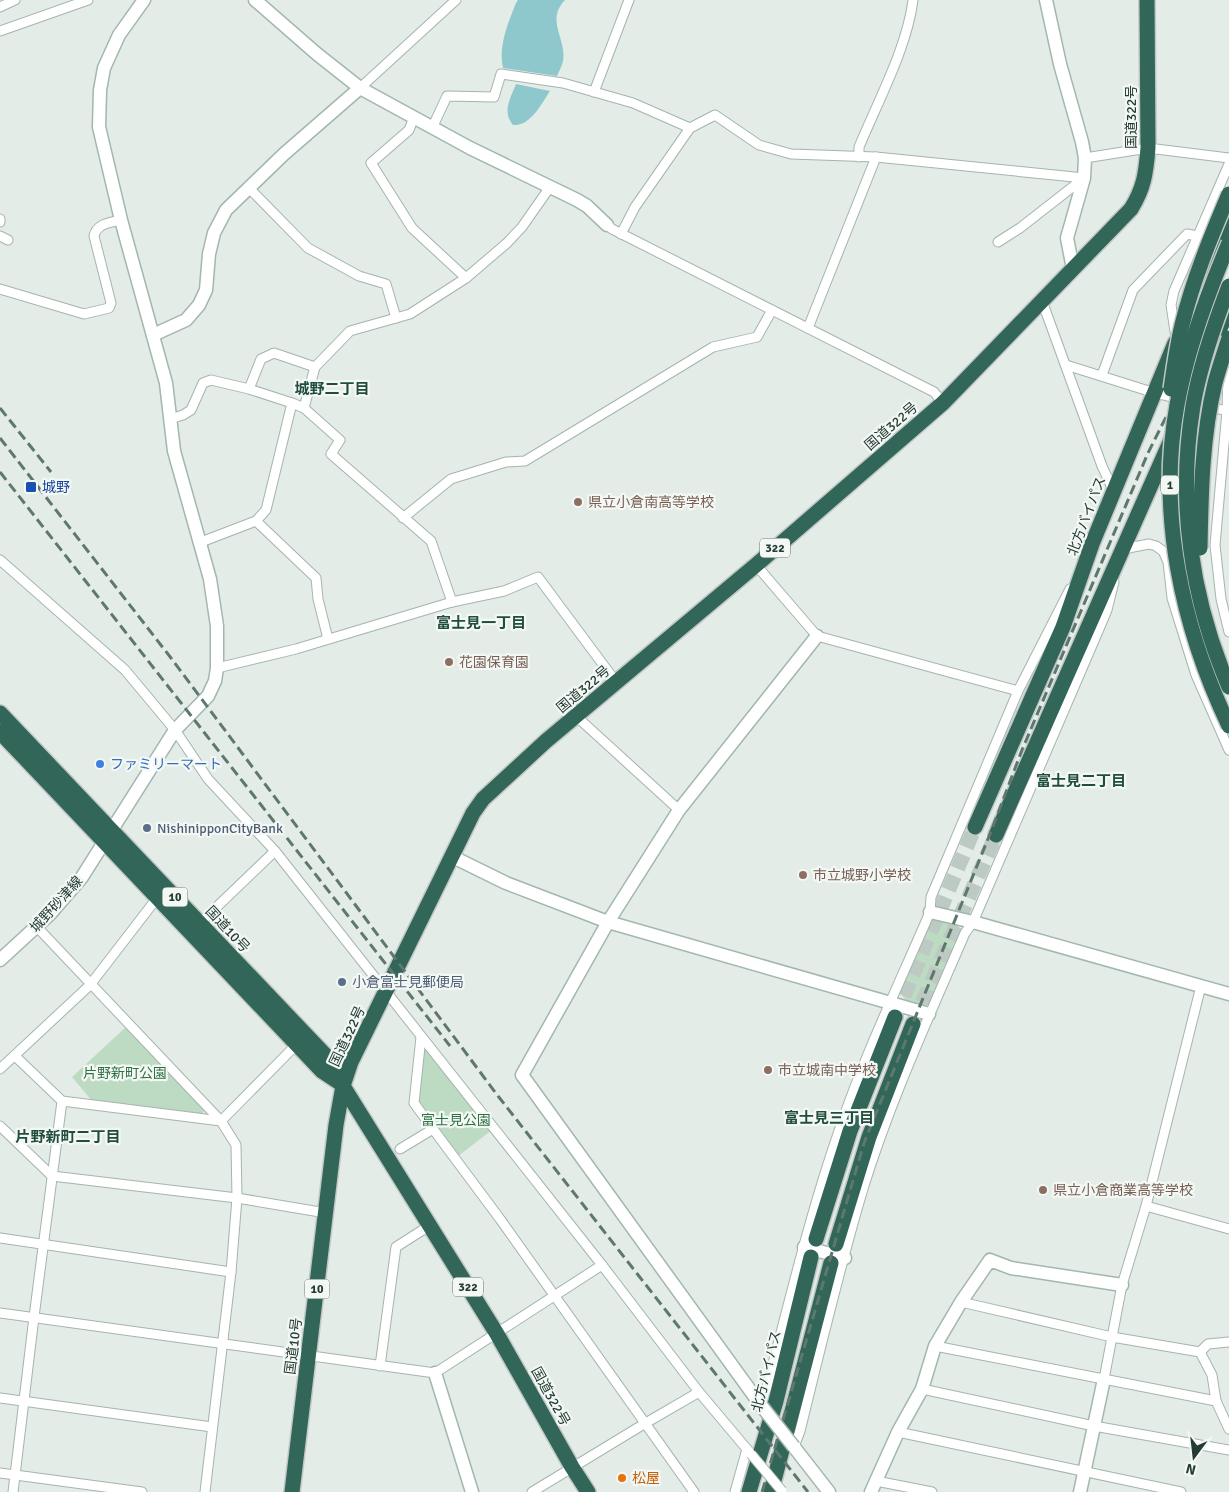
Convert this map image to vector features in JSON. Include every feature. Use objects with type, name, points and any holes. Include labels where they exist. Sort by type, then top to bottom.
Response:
[{"type":"highway","name":"国道322号","points":[[588,1492],[497,1334],[343,1086],[351,1062],[451,856],[483,799],[546,741],[756,565],[943,403],[1121,220],[1139,196],[1146,170],[1148,148],[1147,0]]},
{"type":"highway","points":[[1176,559],[1167,518],[1164,479],[1165,438],[1170,395],[1182,325],[1192,290],[1205,252],[1229,194]]},
{"type":"highway","name":"北方バイパス","points":[[975,827],[1063,627],[1113,490],[1229,218]]},
{"type":"highway","name":"1","points":[[1229,243],[1196,331],[1177,405],[1172,440],[1170,480],[1171,519],[1176,559],[1192,632],[1206,673],[1229,726]]},
{"type":"highway","name":"1","points":[[1229,286],[1212,333],[1193,405],[1186,481],[1190,558],[1208,632],[1229,687]]},
{"type":"highway","points":[[996,835],[1229,309]]},
{"type":"highway","points":[[1229,338],[1215,382],[1208,418],[1201,493],[1200,548],[1204,595],[1229,676]]},
{"type":"highway","name":"国道10号","points":[[0,713],[108,836],[157,898],[322,1071],[343,1086]]},
{"type":"highway","name":"国道10号","points":[[0,732],[200,923],[328,1058],[343,1086],[336,1125],[292,1492]]},
{"type":"highway","name":"北方バイパス","points":[[749,1492],[776,1401],[811,1248],[850,1131],[895,1017]]},
{"type":"highway","points":[[836,1244],[869,1137],[913,1024]]},
{"type":"highway","points":[[771,1492],[838,1261]]},
{"type":"street","points":[[0,7],[15,0]]},
{"type":"street","points":[[0,31],[88,0]]},
{"type":"street","name":"城野砂津線","points":[[0,960],[72,890],[175,730],[208,696],[215,681],[217,668],[217,626],[210,579],[174,451],[166,383],[121,220],[99,127],[100,90],[104,68],[111,50],[128,20],[144,0]]},
{"type":"street","points":[[255,0],[317,54],[360,88],[433,126],[470,148],[587,206],[607,225],[621,234],[934,392],[943,403]]},
{"type":"street","points":[[153,335],[186,320],[199,305],[206,290],[209,254],[217,226],[226,210],[284,154],[360,88],[456,0]]},
{"type":"street","points":[[594,92],[629,0]]},
{"type":"street","points":[[859,157],[859,146],[896,60],[910,19],[912,0]]},
{"type":"street","points":[[1046,0],[1060,64],[1085,158],[1084,178],[1067,238],[1073,269]]},
{"type":"street","points":[[433,126],[447,96],[494,97],[501,74],[563,83],[633,102],[690,128]]},
{"type":"street","points":[[621,234],[635,207],[690,128],[715,115],[759,145],[791,154],[876,158],[1084,178]]},
{"type":"street","points":[[414,117],[409,130],[371,163],[412,228],[466,278]]},
{"type":"street","points":[[1085,158],[1148,148],[1229,158]]},
{"type":"street","points":[[808,328],[876,158]]},
{"type":"street","points":[[1176,341],[1171,305],[1174,291],[1229,164]]},
{"type":"street","points":[[998,242],[1020,228],[1084,178]]},
{"type":"street","points":[[304,408],[315,367],[350,330],[410,314],[466,278],[507,243],[522,227],[550,187]]},
{"type":"street","points":[[249,188],[308,248],[359,276],[386,284],[396,318]]},
{"type":"street","points":[[0,288],[84,314],[109,308],[111,303],[94,236],[98,227],[121,220]]},
{"type":"street","points":[[1102,375],[1133,290],[1187,234],[1197,236]]},
{"type":"street","points":[[1042,301],[1102,466],[1113,490]]},
{"type":"street","points":[[403,518],[451,478],[506,462],[525,461],[713,347],[757,337],[772,310]]},
{"type":"street","points":[[1229,330],[1227,412],[1216,545],[1221,600],[1229,632]]},
{"type":"street","points":[[250,389],[261,359],[274,353],[315,367]]},
{"type":"street","points":[[1066,365],[1155,393],[1227,412]]},
{"type":"street","points":[[170,419],[191,410],[202,383],[207,380],[250,389],[304,408],[340,440],[331,454],[403,518],[431,540],[452,602]]},
{"type":"street","points":[[201,542],[256,521],[266,510],[292,404]]},
{"type":"street","points":[[256,521],[316,578],[318,598],[328,639]]},
{"type":"street","points":[[760,1404],[811,1248],[822,1180],[862,1067],[930,912],[932,897],[1018,691],[1092,544]]},
{"type":"street","points":[[794,1447],[800,1430],[838,1261],[893,1103],[929,1014],[936,1002],[965,933],[973,922],[1107,610],[1123,550],[1149,544],[1163,551],[1168,562],[1172,598],[1196,675],[1229,750]]},
{"type":"street","points":[[0,560],[125,670],[175,730],[208,779],[275,851],[385,993],[602,1265],[699,1392],[783,1492]]},
{"type":"street","points":[[756,565],[817,636],[1018,691]]},
{"type":"street","points":[[217,668],[328,639],[452,602],[504,591],[538,576],[616,682]]},
{"type":"street","points":[[817,636],[679,810],[608,922],[522,1075],[760,1404],[828,1492]]},
{"type":"street","points":[[576,716],[679,810]]},
{"type":"street","points":[[200,923],[275,851]]},
{"type":"street","points":[[451,856],[506,883],[608,922],[929,1014]]},
{"type":"street","points":[[0,1069],[90,985],[157,898]]},
{"type":"street","points":[[930,912],[973,922],[1229,994]]},
{"type":"street","points":[[36,927],[220,1121],[236,1144],[237,1198],[231,1272],[204,1492]]},
{"type":"street","points":[[1080,1492],[1122,1285],[1146,1206],[1201,986]]},
{"type":"street","points":[[421,1037],[414,1103],[500,1219],[694,1492]]},
{"type":"street","points":[[220,1121],[297,1044]]},
{"type":"street","points":[[15,1056],[62,1101],[220,1121]]},
{"type":"street","points":[[13,1492],[62,1101]]},
{"type":"street","points":[[0,1126],[52,1176],[237,1198],[326,1212]]},
{"type":"street","points":[[400,1148],[433,1129]]},
{"type":"street","points":[[1146,1206],[1229,1229]]},
{"type":"street","points":[[380,1366],[396,1247],[429,1226]]},
{"type":"street","points":[[0,1238],[231,1272]]},
{"type":"street","points":[[811,1248],[838,1261]]},
{"type":"street","points":[[932,1492],[873,1486],[898,1432],[922,1389],[935,1346],[961,1302],[990,1260],[1012,1268],[1122,1285]]},
{"type":"street","points":[[0,1313],[435,1373],[602,1265]]},
{"type":"street","points":[[961,1302],[1112,1337],[1200,1352]]},
{"type":"street","points":[[1200,1352],[1208,1344],[1229,1342]]},
{"type":"street","points":[[935,1346],[1216,1401]]},
{"type":"street","points":[[1200,1352],[1212,1375],[1216,1401],[1228,1423]]},
{"type":"street","points":[[435,1373],[472,1492]]},
{"type":"street","points":[[922,1389],[1094,1426],[1229,1450]]},
{"type":"street","points":[[532,1492],[699,1392]]},
{"type":"street","points":[[0,1398],[212,1427]]},
{"type":"street","points":[[898,1432],[1181,1492]]},
{"type":"street","points":[[734,1492],[749,1452]]},
{"type":"street","points":[[0,1473],[142,1492]]},
{"type":"green space","points":[[932,920],[957,925],[962,931],[930,1004],[923,1006],[906,1001],[900,992]]},
{"type":"green space","name":"片野新町公園","points":[[126,1027],[204,1110],[202,1116],[92,1101],[72,1077]]},
{"type":"green space","name":"富士見公園","points":[[423,1043],[492,1130],[457,1157],[416,1102]]},
{"type":"water","points":[[518,0],[565,0],[559,8],[557,15],[563,63],[557,76],[503,68],[503,43]]},
{"type":"water","points":[[516,84],[550,91],[530,118],[519,125],[513,125],[508,115],[508,105]]},
{"type":"tunnel","points":[[895,1017],[975,827]]},
{"type":"tunnel","points":[[913,1024],[996,835]]},
{"type":"railway","points":[[762,1492],[864,1143],[990,834],[1022,750],[1148,453],[1180,389],[1229,279]]},
{"type":"railway","points":[[0,408],[51,472]]},
{"type":"railway","points":[[0,438],[171,658],[498,1096],[808,1492]]},
{"type":"railway","points":[[0,472],[450,1046]]},
{"type":"place","name":"城野","points":[[31,487]]},
{"type":"place","name":"県立小倉南高等学校","points":[[578,502]]},
{"type":"place","name":"花園保育園","points":[[449,662]]},
{"type":"place","name":"ファミリーマート","points":[[100,764]]},
{"type":"place","name":"NishinipponCityBank","points":[[147,828]]},
{"type":"place","name":"市立城野小学校","points":[[803,875]]},
{"type":"place","name":"小倉富士見郵便局","points":[[342,982]]},
{"type":"place","name":"市立城南中学校","points":[[768,1070]]},
{"type":"place","name":"県立小倉商業高等学校","points":[[1043,1190]]},
{"type":"place","name":"松屋","points":[[622,1478]]},
{"type":"district","name":"城野二丁目","points":[[332,389]]},
{"type":"district","name":"富士見一丁目","points":[[481,623]]},
{"type":"district","name":"富士見二丁目","points":[[1081,781]]},
{"type":"district","name":"富士見三丁目","points":[[829,1118]]},
{"type":"district","name":"片野新町二丁目","points":[[68,1137]]}]
